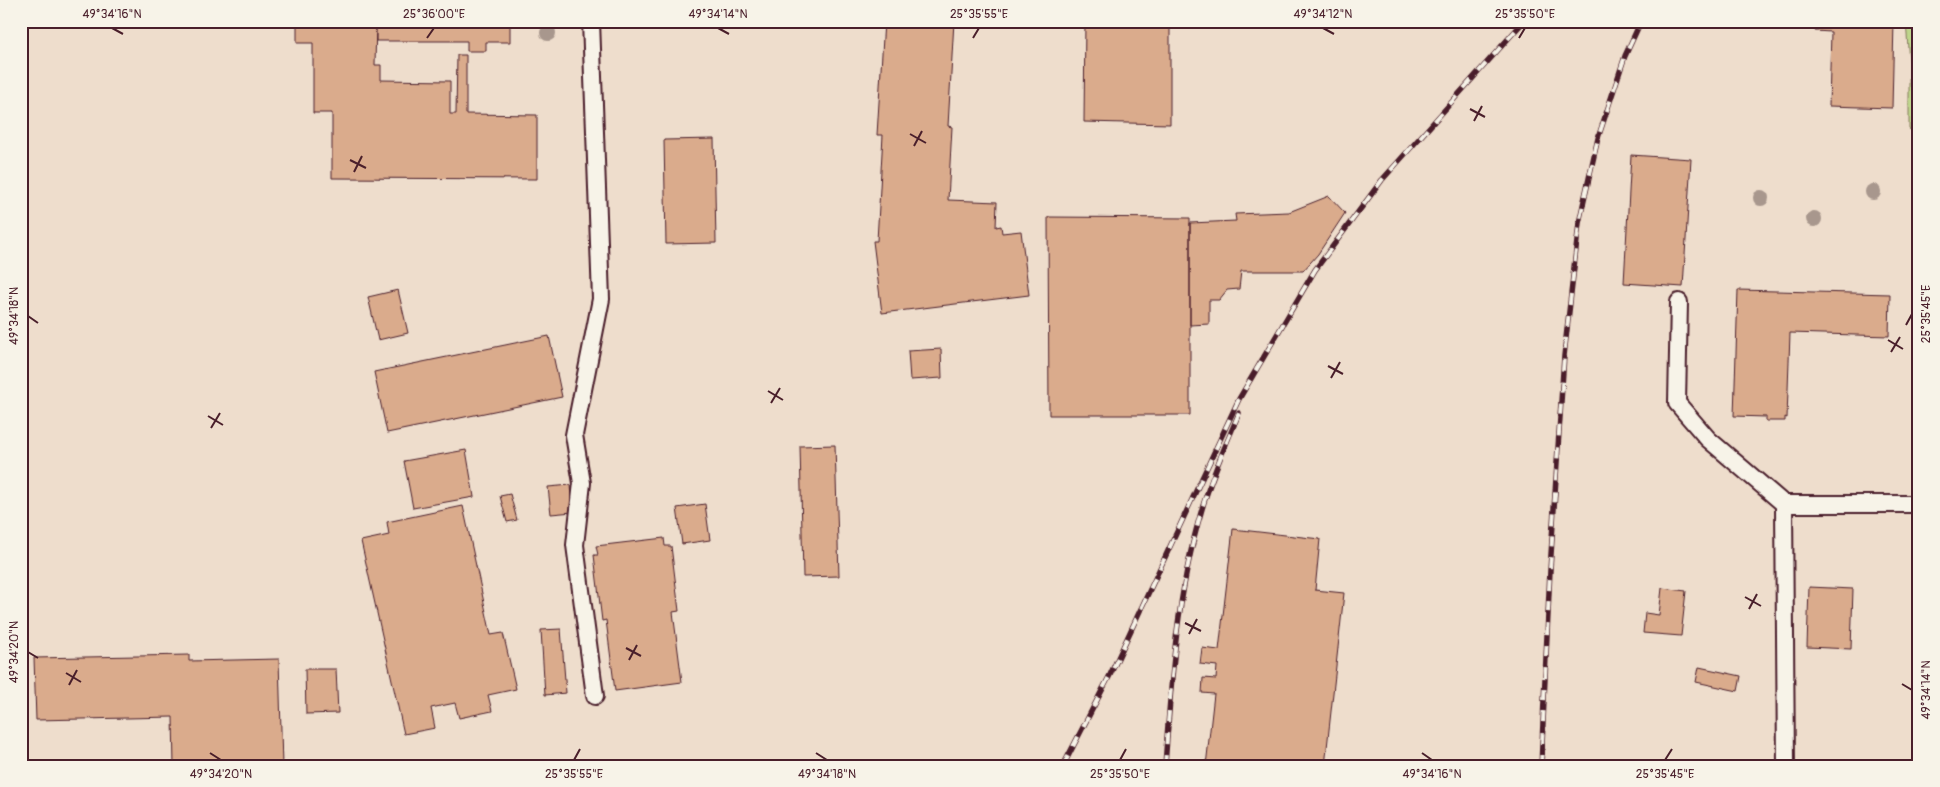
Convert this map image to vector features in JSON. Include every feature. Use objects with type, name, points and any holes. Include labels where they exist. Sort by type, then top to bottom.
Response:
[{"type":"lane","points":[[591,21],[601,299],[574,435],[582,483],[575,545],[595,696]]},
{"type":"lane","points":[[1679,302],[1677,403],[1708,439],[1784,504],[1919,504]]},
{"type":"lane","points":[[1784,504],[1786,766]]},
{"type":"shaded area","points":[[21,21],[1919,21],[1919,766],[21,766]]},
{"type":"green space","points":[[1906,21],[1919,21],[1919,136],[1909,129],[1909,62]]},
{"type":"building","points":[[297,21],[376,21],[375,65],[381,65],[381,80],[450,81],[450,114],[456,114],[457,55],[466,55],[466,114],[537,115],[537,179],[332,178],[332,113],[313,113],[313,43],[297,43]]},
{"type":"building","points":[[376,21],[510,21],[510,42],[486,42],[486,51],[467,51],[467,41],[376,41]]},
{"type":"building","points":[[884,21],[954,21],[948,126],[952,127],[948,200],[997,202],[996,227],[1001,226],[1002,233],[1021,231],[1029,295],[882,313],[873,241],[877,241],[883,135],[877,135]]},
{"type":"building","points":[[1085,21],[1170,21],[1170,124],[1084,122]]},
{"type":"building","points":[[1815,21],[1894,21],[1892,108],[1829,106],[1831,32],[1815,31]]},
{"type":"building","points":[[714,139],[716,243],[666,244],[664,140]]},
{"type":"building","points":[[1631,155],[1691,159],[1683,287],[1624,283]]},
{"type":"building","points":[[1329,196],[1345,213],[1318,254],[1303,271],[1241,271],[1239,289],[1227,290],[1219,300],[1209,300],[1209,324],[1190,325],[1190,223],[1236,221],[1235,214],[1289,212]]},
{"type":"building","points":[[1048,217],[1190,218],[1190,415],[1049,415]]},
{"type":"building","points":[[398,290],[408,333],[378,340],[368,297]]},
{"type":"building","points":[[1738,290],[1890,294],[1889,336],[1790,333],[1787,418],[1785,417],[1785,421],[1766,421],[1766,417],[1734,416]]},
{"type":"building","points":[[549,336],[562,397],[387,433],[374,372]]},
{"type":"building","points":[[941,349],[942,378],[910,380],[908,351]]},
{"type":"building","points":[[835,445],[839,576],[803,577],[800,446]]},
{"type":"building","points":[[466,450],[474,497],[413,508],[404,461]]},
{"type":"building","points":[[571,485],[573,512],[551,514],[548,487]]},
{"type":"building","points":[[510,494],[517,520],[507,522],[500,496]]},
{"type":"building","points":[[705,504],[710,540],[682,544],[677,508]]},
{"type":"building","points":[[463,506],[491,635],[503,633],[516,689],[488,695],[492,711],[459,718],[455,703],[431,708],[435,728],[404,734],[361,541],[389,535],[387,522]]},
{"type":"building","points":[[1233,529],[1320,539],[1315,590],[1344,593],[1325,766],[1206,766],[1214,694],[1202,693],[1203,678],[1216,679],[1217,666],[1200,664],[1202,648],[1219,650]]},
{"type":"building","points":[[664,538],[665,546],[671,546],[679,611],[673,612],[682,682],[615,691],[606,620],[602,621],[594,555],[598,555],[596,546]]},
{"type":"building","points":[[1809,587],[1853,589],[1851,649],[1807,647]]},
{"type":"building","points":[[1662,588],[1686,591],[1681,636],[1643,633],[1645,613],[1659,615]]},
{"type":"building","points":[[561,629],[566,693],[545,695],[541,630]]},
{"type":"building","points":[[189,655],[189,661],[279,659],[282,766],[174,766],[173,717],[36,720],[34,658]]},
{"type":"building","points":[[1699,667],[1741,676],[1738,691],[1696,682]]},
{"type":"building","points":[[305,669],[336,669],[338,713],[306,714]]},
{"type":"building","points":[[1639,763],[1680,764],[1680,766],[1639,766]]},
{"type":"railway","points":[[1063,766],[1110,675],[1239,399],[1315,270],[1382,180],[1524,21]]},
{"type":"railway","points":[[1541,766],[1550,570],[1564,356],[1579,223],[1598,138],[1625,56],[1641,21]]},
{"type":"railway","points":[[1165,766],[1176,636],[1193,540],[1219,461],[1239,413]]}]
